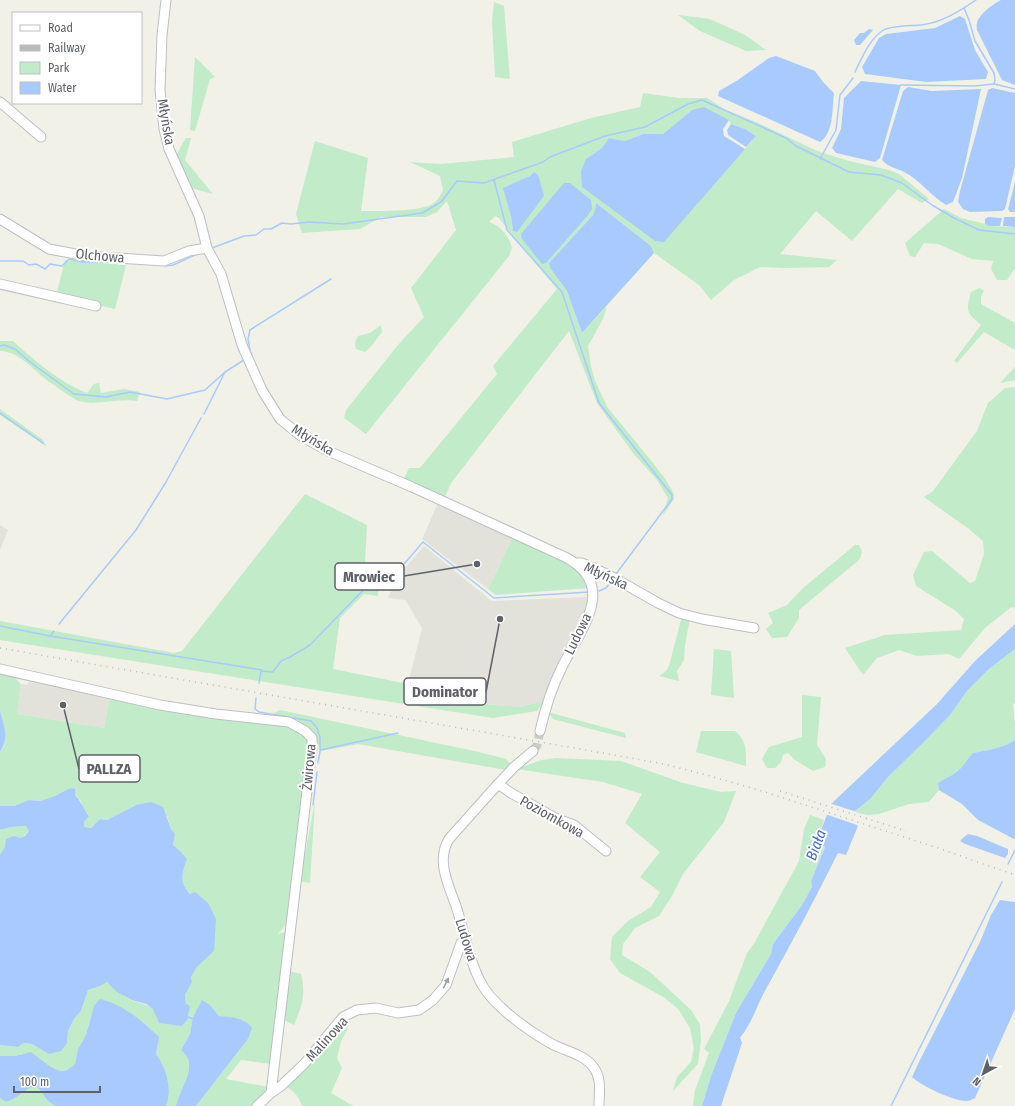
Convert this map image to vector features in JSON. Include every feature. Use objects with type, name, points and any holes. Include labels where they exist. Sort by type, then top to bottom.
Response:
[{"type":"street","name":"Młyńska","points":[[166,0],[162,35],[160,90],[164,129],[169,149],[199,216],[207,248],[222,274],[242,345],[262,390],[280,419],[301,436],[328,452],[433,496],[565,556],[576,563],[582,563],[609,575],[658,603],[679,613],[754,628]]},
{"type":"street","points":[[0,102],[41,137]]},
{"type":"street","name":"Olchowa","points":[[0,219],[49,249],[86,256],[164,261],[189,251],[207,248]]},
{"type":"street","points":[[0,284],[96,306]]},
{"type":"street","name":"Ludowa","points":[[540,730],[557,678],[588,616],[593,600],[592,584],[587,574],[576,563]]},
{"type":"street","name":"Żwirowa","points":[[0,669],[160,705],[216,714],[289,722],[305,731],[312,738],[312,749],[271,1093]]},
{"type":"street","name":"Ludowa","points":[[534,751],[514,767],[453,833],[444,850],[444,871],[480,981],[489,996],[541,1038],[585,1059],[594,1068],[599,1080],[599,1106]]},
{"type":"street","name":"Poziomkowa","points":[[498,784],[514,795],[557,819],[574,825],[606,851]]},
{"type":"street","name":"Malinowa","points":[[257,1106],[304,1064],[343,1017],[357,1010],[376,1008],[398,1013],[419,1010],[433,1000],[446,985],[461,943],[466,940]]},
{"type":"shaded area","points":[[439,501],[513,537],[488,589],[422,539]]},
{"type":"shaded area","points":[[0,525],[8,530],[0,550]]},
{"type":"shaded area","points":[[424,546],[492,601],[589,597],[588,610],[569,644],[544,701],[520,707],[471,703],[423,691],[408,684],[422,628],[405,600],[388,598],[399,575]]},
{"type":"shaded area","points":[[29,682],[110,696],[104,728],[17,714],[21,684],[27,685]]},
{"type":"green space","points":[[494,2],[504,6],[510,79],[495,77],[492,21]]},
{"type":"green space","points":[[678,15],[710,19],[745,35],[766,50],[746,51],[700,31]]},
{"type":"green space","points":[[195,57],[215,77],[210,79],[195,131],[190,130]]},
{"type":"green space","points":[[643,93],[679,98],[707,98],[726,110],[756,122],[817,151],[899,174],[929,199],[922,203],[898,189],[852,241],[816,211],[780,254],[837,260],[829,267],[760,267],[734,280],[711,300],[699,285],[654,253],[651,246],[596,203],[593,215],[549,263],[550,268],[567,291],[582,333],[607,306],[603,319],[588,346],[595,381],[608,408],[653,463],[666,480],[674,494],[674,499],[663,515],[668,498],[657,480],[633,453],[597,403],[569,331],[451,483],[444,499],[403,481],[409,468],[420,468],[497,374],[493,366],[557,289],[499,218],[495,216],[489,222],[501,229],[509,239],[512,248],[509,256],[366,434],[344,418],[346,410],[398,345],[424,317],[411,288],[456,230],[447,201],[437,212],[426,217],[381,217],[360,229],[302,233],[296,214],[315,141],[368,158],[361,211],[388,211],[420,208],[434,203],[438,199],[443,190],[440,176],[410,162],[441,164],[514,157],[512,142],[591,118],[640,107]],"holes":[[[692,110],[729,120],[731,124],[745,129],[756,136],[745,149],[586,159],[602,148],[609,138],[625,141],[643,134],[663,134]],[[534,172],[513,231],[511,216],[522,180]]]},
{"type":"green space","points":[[186,138],[191,138],[185,160],[213,194],[187,187],[175,157]]},
{"type":"green space","points":[[944,209],[961,218],[989,226],[1015,227],[1015,268],[1007,280],[997,280],[991,269],[993,261],[972,259],[938,244],[924,243],[915,257],[910,256],[905,243]]},
{"type":"green space","points":[[65,260],[126,265],[115,309],[56,296]]},
{"type":"green space","points":[[980,288],[984,291],[981,297],[981,304],[1015,323],[1015,350],[984,332],[957,363],[954,361],[981,325],[968,311],[971,292]]},
{"type":"green space","points":[[381,325],[382,332],[365,352],[356,349],[355,342],[358,336],[370,333]]},
{"type":"green space","points":[[0,341],[13,341],[57,377],[87,393],[94,384],[99,383],[101,393],[124,389],[140,392],[137,401],[123,400],[92,403],[79,401],[48,381],[19,357],[0,351]]},
{"type":"green space","points":[[1015,367],[1015,380],[1000,383]]},
{"type":"green space","points":[[1015,387],[1015,607],[1010,608],[985,628],[959,659],[949,654],[917,656],[899,650],[877,658],[863,675],[845,648],[885,635],[961,630],[964,619],[956,611],[916,586],[913,575],[924,552],[932,551],[970,583],[975,581],[984,554],[983,541],[969,529],[924,497],[933,491],[977,431],[988,403],[1005,388]]},
{"type":"green space","points":[[0,409],[43,440],[47,447],[0,415]]},
{"type":"green space","points":[[305,494],[367,525],[365,562],[379,569],[378,596],[364,594],[340,618],[333,669],[408,684],[423,691],[471,703],[520,707],[544,701],[537,711],[493,718],[0,640],[0,621],[174,653],[182,651]]},
{"type":"green space","points":[[513,537],[575,566],[589,588],[496,595],[488,589]]},
{"type":"green space","points":[[855,545],[859,545],[862,551],[860,559],[799,610],[799,618],[787,637],[772,638],[766,629],[773,623],[768,613],[787,605],[802,589]]},
{"type":"green space","points":[[682,616],[690,618],[684,660],[677,671],[679,681],[659,676],[666,671],[669,666]]},
{"type":"green space","points":[[714,649],[731,651],[734,698],[711,695]]},
{"type":"green space","points":[[1015,649],[1015,701],[1013,705],[1015,740],[1001,747],[973,753],[958,771],[938,783],[939,790],[929,802],[909,804],[879,814],[868,815],[854,812],[871,798],[888,777],[950,715],[967,691],[989,669]]},
{"type":"green space","points":[[0,674],[14,677],[21,684],[17,714],[104,728],[110,696],[288,725],[303,733],[309,740],[287,923],[278,934],[286,932],[271,1064],[241,1060],[226,1079],[268,1087],[267,1092],[252,1106],[196,1106],[248,1039],[245,1021],[219,1016],[210,1005],[202,1001],[193,1017],[190,1034],[181,1050],[188,1060],[189,1069],[176,1106],[166,1106],[169,1086],[163,1065],[156,1054],[157,1047],[94,1006],[86,1035],[78,1049],[75,1064],[67,1070],[60,1071],[56,1069],[31,1052],[15,1056],[0,1056],[0,1045],[18,1047],[24,1043],[32,1044],[49,1054],[67,1043],[68,1031],[74,1019],[81,1011],[88,990],[107,982],[131,1000],[153,1009],[186,1004],[185,995],[192,982],[191,977],[197,967],[214,951],[190,894],[184,886],[182,877],[187,859],[173,845],[175,834],[171,829],[167,816],[136,805],[107,820],[100,819],[91,828],[84,827],[84,822],[89,815],[83,809],[81,801],[70,788],[55,796],[40,801],[29,800],[14,806],[0,806],[0,752],[4,746],[0,710]]},
{"type":"green space","points":[[802,695],[821,697],[817,745],[826,759],[825,767],[813,771],[795,760],[788,753],[783,755],[781,762],[775,768],[767,768],[762,759],[769,747],[802,737]]},
{"type":"green space","points":[[280,710],[479,752],[506,759],[512,765],[506,770],[358,744],[321,751],[315,738],[269,716]]},
{"type":"green space","points":[[548,712],[625,733],[626,738],[553,719]]},
{"type":"green space","points":[[701,731],[735,731],[744,743],[746,751],[746,766],[696,752]]},
{"type":"green space","points":[[556,758],[621,761],[683,783],[721,792],[736,791],[724,822],[683,874],[672,896],[659,916],[635,928],[623,944],[622,955],[650,972],[691,1010],[700,1024],[701,1040],[698,1064],[673,1091],[677,1077],[691,1062],[694,1048],[690,1028],[678,1009],[665,998],[620,973],[610,959],[612,937],[628,921],[651,907],[660,892],[640,877],[660,852],[625,823],[642,794],[603,782],[516,769],[542,760]]},
{"type":"green space","points":[[315,801],[310,883],[300,881]]},
{"type":"green space","points":[[810,815],[824,820],[817,841],[825,846],[811,881],[812,887],[802,905],[773,944],[771,954],[736,1013],[711,1076],[702,1106],[693,1106],[695,1090],[709,1053],[704,1049],[729,1001],[747,953],[755,942],[799,861],[804,829]]},
{"type":"green space","points":[[26,826],[29,831],[22,838],[7,847],[0,855],[0,829]]},
{"type":"green space","points":[[289,971],[301,974],[303,988],[301,1006],[294,1025],[284,1020]]},
{"type":"green space","points":[[349,1027],[341,1041],[337,1058],[342,1068],[331,1093],[353,1106],[302,1106],[296,1094],[286,1086],[308,1066],[334,1036]]},
{"type":"green space","points":[[37,1086],[48,1101],[55,1106],[0,1106],[0,1098],[6,1102]]},
{"type":"water","points":[[1001,0],[1015,0],[1015,85],[1002,80],[977,30],[977,24],[980,16]]},
{"type":"water","points":[[960,16],[965,19],[975,50],[988,72],[986,79],[926,82],[865,74],[862,67],[879,38],[886,34],[935,28]]},
{"type":"water","points":[[869,29],[873,30],[860,45],[856,45],[854,40],[860,33],[864,33]]},
{"type":"water","points":[[776,56],[815,71],[834,93],[830,127],[825,138],[820,142],[718,96],[719,91],[738,80],[769,58]]},
{"type":"water","points":[[861,81],[901,85],[880,158],[875,162],[836,153],[832,148],[841,129],[844,98]]},
{"type":"water","points":[[908,87],[932,91],[981,89],[962,178],[953,202],[946,205],[910,175],[889,166],[882,160],[903,91]]},
{"type":"water","points":[[992,88],[1015,93],[1015,166],[1005,209],[1002,211],[970,212],[963,209],[958,202],[988,90]]},
{"type":"water","points":[[704,107],[729,120],[723,129],[724,136],[745,149],[664,242],[655,241],[582,187],[581,171],[586,159],[602,148],[609,138],[625,141],[643,134],[663,134],[692,110]]},
{"type":"water","points":[[731,124],[745,129],[756,136],[746,147],[728,135],[727,130]]},
{"type":"water","points":[[534,172],[538,175],[544,196],[517,232],[513,231],[511,216],[503,188],[530,176]]},
{"type":"water","points":[[1015,182],[1015,212],[1010,212],[1008,209]]},
{"type":"water","points":[[564,183],[570,183],[591,200],[592,209],[546,263],[542,264],[522,239],[521,234]]},
{"type":"water","points":[[596,203],[651,246],[654,253],[582,333],[567,291],[550,268],[549,263],[593,215]]},
{"type":"water","points":[[988,217],[1002,218],[1000,226],[989,226],[985,224],[985,219]]},
{"type":"water","points":[[1004,217],[1015,217],[1015,227],[1003,226]]},
{"type":"water","points":[[1015,624],[1015,649],[989,669],[967,691],[950,715],[888,777],[871,798],[854,812],[850,820],[858,826],[846,855],[838,853],[751,1020],[740,1038],[742,1043],[721,1106],[702,1106],[711,1076],[736,1013],[771,954],[773,944],[802,905],[812,887],[811,881],[825,847],[817,841],[831,804],[937,704],[975,661]]},
{"type":"water","points":[[0,710],[5,731],[5,741],[0,752]]},
{"type":"water","points":[[1015,740],[1014,839],[978,820],[962,804],[939,790],[938,783],[958,771],[973,753],[1001,747]]},
{"type":"water","points":[[70,788],[75,789],[75,795],[89,816],[84,822],[84,827],[91,828],[100,819],[107,820],[136,805],[151,802],[163,807],[171,829],[175,834],[173,845],[187,859],[182,877],[184,886],[190,894],[195,892],[208,903],[216,919],[214,951],[197,967],[191,977],[192,982],[185,995],[186,1004],[190,1006],[187,1020],[182,1026],[159,1023],[153,1009],[146,1004],[132,1000],[117,992],[107,982],[88,990],[81,1011],[74,1019],[68,1031],[67,1043],[61,1051],[49,1054],[32,1044],[24,1043],[18,1047],[0,1045],[0,855],[5,847],[6,839],[14,836],[20,838],[25,836],[29,831],[26,826],[0,829],[0,806],[14,806],[29,800],[40,801],[55,796]]},
{"type":"water","points":[[968,834],[977,836],[1008,849],[1008,854],[1005,858],[960,841]]},
{"type":"water","points":[[1000,900],[1015,902],[1015,1009],[975,1098],[967,1101],[961,1100],[946,1096],[930,1089],[912,1077],[980,942],[991,915]]},
{"type":"water","points":[[100,999],[124,1009],[139,1019],[159,1037],[156,1054],[163,1065],[169,1086],[166,1106],[55,1106],[48,1101],[37,1086],[6,1102],[0,1098],[0,1056],[15,1056],[31,1052],[47,1064],[60,1071],[67,1070],[75,1064],[78,1049],[86,1035],[94,1006]]},
{"type":"water","points":[[202,1000],[210,1005],[219,1016],[242,1020],[252,1028],[248,1039],[196,1106],[176,1106],[189,1069],[188,1060],[181,1050],[190,1034],[193,1017]]},
{"type":"pier","points":[[829,803],[857,812],[853,819],[860,826],[825,814]]},
{"type":"waterway","points":[[855,72],[873,39],[882,31],[895,27],[936,22],[957,12],[976,0]]},
{"type":"waterway","points":[[964,8],[975,41],[994,73],[994,84]]},
{"type":"waterway","points":[[820,159],[836,130],[840,95],[853,78]]},
{"type":"waterway","points":[[901,85],[974,86],[994,84],[1015,89]]},
{"type":"waterway","points":[[212,248],[244,236],[256,235],[264,229],[271,229],[282,223],[291,224],[309,222],[343,224],[422,213],[441,202],[457,181],[484,183],[543,162],[550,157],[605,136],[645,127],[688,104],[702,100],[786,138],[796,146],[849,172],[881,175],[902,183],[932,205],[979,230],[1015,234]]},
{"type":"waterway","points":[[494,180],[507,230],[562,292],[599,403],[672,495],[672,499],[616,574]]},
{"type":"waterway","points":[[165,266],[173,265],[197,254]]},
{"type":"waterway","points":[[0,261],[23,261],[29,265],[36,264],[45,269],[50,264],[62,266],[69,259],[82,262],[110,262]]},
{"type":"waterway","points":[[251,355],[248,339],[250,330],[331,279]]},
{"type":"waterway","points":[[0,346],[4,345],[15,349],[30,362],[74,394],[106,397],[130,392],[167,399],[205,390],[225,372]]},
{"type":"waterway","points":[[204,414],[225,372],[244,360]]},
{"type":"waterway","points":[[0,413],[43,443]]},
{"type":"waterway","points":[[59,624],[136,530],[166,482],[201,418]]},
{"type":"waterway","points":[[391,577],[423,542],[494,598],[589,592]]},
{"type":"waterway","points":[[259,683],[261,671],[273,672],[281,661],[310,645],[370,583],[379,579]]},
{"type":"waterway","points":[[599,591],[606,588],[612,581]]},
{"type":"waterway","points":[[0,626],[50,636],[262,670]]},
{"type":"waterway","points":[[50,636],[54,631]]},
{"type":"waterway","points":[[256,698],[255,709],[259,712],[311,721],[317,728],[320,737],[320,750],[398,733]]},
{"type":"waterway","points":[[318,763],[320,751]]},
{"type":"waterway","points":[[313,805],[317,772]]},
{"type":"waterway","points":[[1008,864],[1015,850]]},
{"type":"waterway","points":[[891,1106],[1002,882]]},
{"type":"waterway","points":[[188,1017],[193,1019]]},
{"type":"tunnel","points":[[533,751],[537,745],[540,731]]},
{"type":"railway","points":[[0,648],[664,764],[765,792],[944,850],[1015,875]]},
{"type":"railway","points":[[780,791],[906,831]]},
{"type":"place","name":"Mrowiec","points":[[477,564]]},
{"type":"place","name":"Dominator","points":[[500,619]]},
{"type":"place","name":"PALLZA","points":[[63,705]]},
{"type":"water label","name":"Biała","points":[[816,845]]}]
